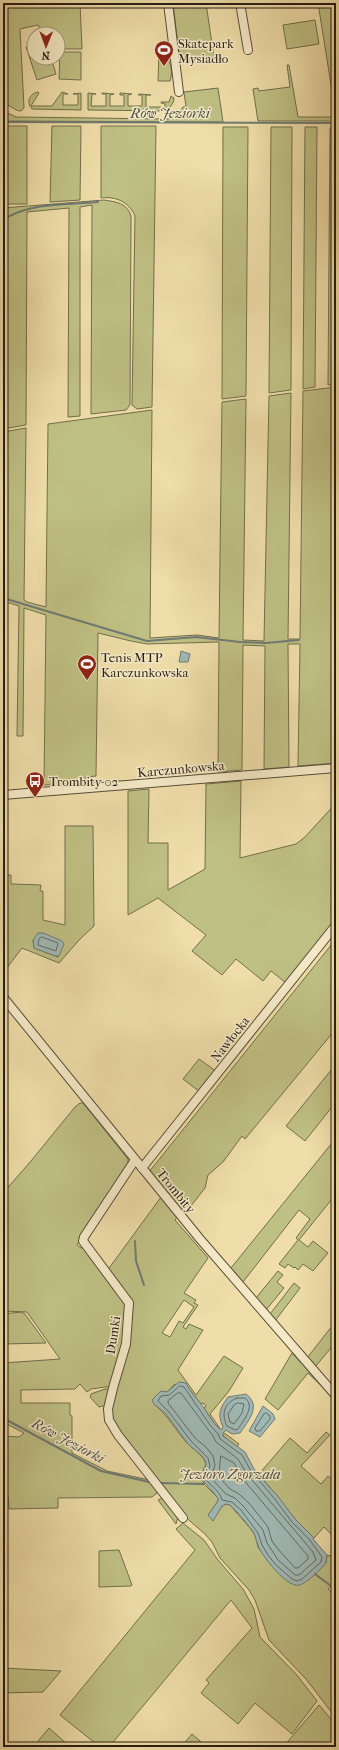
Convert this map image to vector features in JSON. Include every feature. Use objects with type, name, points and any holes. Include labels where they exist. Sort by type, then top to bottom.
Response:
[{"type":"street","points":[[168,3],[179,92]]},
{"type":"street","points":[[240,3],[248,50]]},
{"type":"street","name":"Karczunkowska","points":[[3,795],[336,768]]},
{"type":"street","name":"Nawłocka","points":[[142,1168],[336,925]]},
{"type":"street","name":"Trombity","points":[[3,997],[238,1284],[336,1396]]},
{"type":"street","name":"Dumki","points":[[136,1160],[84,1237],[83,1241],[129,1303],[126,1344],[112,1388],[109,1407],[109,1420],[118,1436],[183,1518]]},
{"type":"green space","points":[[3,3],[80,3],[82,49],[66,49],[66,26],[38,25],[26,26],[26,28],[20,29],[24,108],[21,111],[3,104]]},
{"type":"green space","points":[[173,3],[206,3],[214,58],[180,62]]},
{"type":"green space","points":[[318,3],[336,3],[336,116]]},
{"type":"green space","points":[[315,20],[319,44],[287,49],[283,25]]},
{"type":"green space","points":[[66,52],[81,52],[81,80],[59,79],[59,66],[66,66]]},
{"type":"green space","name":"Skatepark Mysiadło","points":[[159,52],[166,52],[171,66],[170,81],[158,81]]},
{"type":"green space","points":[[287,65],[289,65],[298,117],[336,117],[336,121],[258,121],[253,89],[258,88],[259,91],[290,87]]},
{"type":"green space","points":[[32,66],[54,66],[56,74],[37,80]]},
{"type":"green space","points":[[218,88],[223,122],[3,121],[3,111],[16,117],[168,119],[176,116],[183,107],[186,107],[184,92]]},
{"type":"green space","points":[[38,92],[39,93],[31,106],[52,106],[62,92],[68,94],[63,94],[63,105],[78,105],[78,94],[73,94],[81,93],[81,110],[32,109],[29,104],[29,99],[32,95]]},
{"type":"green space","points":[[88,93],[96,94],[92,94],[91,106],[106,106],[106,94],[102,93],[114,94],[110,95],[110,106],[124,106],[124,95],[120,95],[120,93],[132,94],[128,95],[128,106],[142,106],[142,95],[138,95],[139,94],[151,95],[146,95],[146,107],[161,107],[161,109],[165,109],[165,104],[161,102],[169,102],[171,96],[174,98],[171,106],[164,111],[88,110]]},
{"type":"green space","points":[[3,126],[27,126],[27,204],[3,204]]},
{"type":"green space","points":[[52,126],[81,126],[80,200],[50,202]]},
{"type":"green space","points":[[101,126],[156,126],[152,407],[137,409],[132,405],[135,216],[129,207],[121,201],[112,198],[101,198]]},
{"type":"green space","points":[[223,127],[248,127],[246,396],[222,399]]},
{"type":"green space","points":[[271,127],[292,127],[291,390],[269,393]]},
{"type":"green space","points":[[305,127],[317,127],[315,387],[303,389]]},
{"type":"green space","points":[[330,128],[336,128],[334,384],[328,385]]},
{"type":"green space","points":[[104,200],[121,204],[127,208],[131,216],[130,405],[126,410],[91,414],[92,205],[80,207],[80,416],[68,417],[69,208],[27,212],[26,425],[3,429],[3,208]]},
{"type":"green space","points":[[336,387],[336,763],[298,766],[300,644],[288,644],[289,767],[264,769],[265,646],[243,645],[242,770],[218,772],[219,642],[147,644],[98,633],[96,776],[86,777],[86,783],[44,785],[46,615],[24,608],[23,736],[17,736],[19,606],[3,601],[3,432],[26,428],[24,600],[46,607],[48,424],[152,410],[150,638],[197,635],[219,638],[222,402],[246,399],[243,640],[264,641],[269,396],[291,393],[288,639],[300,639],[303,391]]},
{"type":"green space","points":[[241,781],[240,858],[296,844],[305,837],[336,803],[336,921],[286,983],[271,971],[263,981],[236,959],[222,975],[192,951],[206,935],[158,898],[128,915],[128,791],[149,789],[148,843],[168,843],[168,890],[205,869],[206,784]]},
{"type":"green space","points":[[65,826],[93,826],[94,926],[80,939],[59,963],[22,948],[3,973],[3,875],[11,875],[11,884],[41,885],[40,891],[43,891],[43,920],[65,925]],"holes":[[[33,940],[58,957],[34,948]]]},
{"type":"green space","points":[[336,939],[336,1031],[335,1030],[245,1139],[242,1136],[223,1162],[208,1175],[205,1188],[187,1211],[184,1212],[180,1210],[149,1172]]},
{"type":"green space","points":[[199,1059],[216,1071],[200,1092],[183,1079]]},
{"type":"green space","points":[[336,1064],[336,1102],[305,1141],[286,1126]]},
{"type":"green space","points":[[80,1103],[83,1103],[128,1159],[128,1167],[77,1245],[81,1248],[84,1247],[126,1304],[125,1331],[112,1386],[91,1389],[87,1392],[80,1384],[75,1389],[21,1390],[21,1403],[70,1403],[70,1415],[72,1416],[72,1453],[107,1471],[150,1480],[157,1493],[152,1497],[58,1498],[58,1508],[9,1509],[8,1496],[3,1496],[3,1436],[19,1437],[24,1433],[3,1422],[3,1363],[60,1359],[27,1312],[3,1311],[3,1193]]},
{"type":"green space","points":[[336,1138],[336,1194],[299,1240],[308,1247],[313,1241],[328,1253],[313,1271],[303,1264],[298,1270],[288,1264],[285,1268],[279,1264],[298,1240],[296,1238],[310,1219],[299,1210],[243,1282],[231,1268]]},
{"type":"green space","points":[[161,1197],[177,1217],[175,1220],[208,1258],[184,1293],[196,1300],[194,1303],[198,1305],[183,1327],[186,1329],[189,1324],[203,1330],[178,1370],[196,1395],[224,1356],[243,1368],[229,1391],[210,1414],[221,1430],[213,1422],[204,1408],[206,1406],[203,1403],[201,1404],[189,1389],[175,1384],[167,1392],[163,1392],[154,1404],[164,1413],[188,1444],[201,1456],[205,1462],[206,1465],[201,1475],[204,1484],[218,1498],[218,1501],[208,1515],[213,1520],[222,1506],[226,1504],[230,1505],[255,1535],[258,1547],[272,1566],[290,1583],[305,1582],[326,1563],[327,1555],[330,1556],[336,1550],[336,1589],[333,1585],[328,1589],[332,1593],[336,1590],[336,1718],[306,1679],[269,1640],[255,1600],[249,1590],[220,1558],[212,1542],[183,1515],[119,1435],[110,1416],[131,1310],[107,1271]],"holes":[[[184,1300],[194,1307],[183,1323],[179,1321],[170,1337],[162,1333]]]},
{"type":"green space","points":[[278,1271],[283,1275],[277,1282],[284,1288],[266,1310],[256,1298]]},
{"type":"green space","points":[[294,1283],[300,1288],[275,1321],[270,1314]]},
{"type":"green space","points":[[21,1312],[25,1314],[46,1343],[3,1344],[3,1314]]},
{"type":"green space","points":[[336,1321],[336,1342],[315,1367],[307,1358]]},
{"type":"green space","points":[[292,1353],[328,1392],[308,1373],[278,1410],[265,1399]]},
{"type":"green space","points":[[109,1389],[106,1405],[99,1407],[90,1397],[91,1394]]},
{"type":"green space","points":[[223,1432],[239,1444],[237,1447],[230,1443],[222,1434]]},
{"type":"green space","points":[[326,1432],[330,1435],[301,1466],[321,1484],[328,1476],[336,1483],[336,1539],[324,1527],[314,1538],[295,1519],[259,1474],[290,1438],[307,1453]]},
{"type":"green space","points":[[163,1498],[178,1517],[176,1524],[158,1500]]},
{"type":"green space","points":[[183,1523],[204,1540],[218,1560],[243,1589],[254,1609],[260,1637],[296,1674],[317,1701],[292,1734],[255,1703],[238,1724],[201,1693],[209,1683],[206,1680],[252,1628],[231,1600],[109,1747],[100,1747],[60,1715],[195,1550],[176,1529]]},
{"type":"green space","points":[[119,1550],[132,1585],[99,1587],[99,1551]]},
{"type":"green space","points":[[3,1668],[61,1671],[43,1692],[3,1693]]},
{"type":"green space","points":[[319,1705],[336,1725],[336,1747],[283,1747]]},
{"type":"green space","points":[[49,1728],[67,1744],[65,1747],[33,1747]]},
{"type":"green space","points":[[192,1734],[207,1747],[181,1747]]},
{"type":"water","points":[[181,651],[190,654],[188,662],[179,662]]},
{"type":"water","points":[[38,933],[43,933],[62,941],[64,944],[59,956],[55,956],[34,948],[33,940]]},
{"type":"water","name":"Jezioro Zgorzała","points":[[179,1382],[186,1383],[221,1430],[223,1427],[220,1418],[220,1411],[228,1397],[246,1394],[251,1399],[253,1403],[252,1414],[240,1433],[232,1434],[226,1430],[223,1433],[223,1436],[245,1452],[254,1469],[327,1555],[326,1563],[307,1581],[300,1585],[295,1585],[283,1578],[262,1553],[254,1533],[230,1505],[226,1504],[222,1506],[213,1521],[208,1515],[218,1501],[218,1498],[202,1479],[201,1475],[206,1465],[205,1460],[188,1444],[166,1414],[154,1404],[152,1400],[161,1391],[167,1392]]},
{"type":"water","points":[[263,1406],[273,1414],[275,1419],[260,1437],[249,1431]]},
{"type":"waterway","name":"Rów Jeziorki","points":[[3,122],[336,123]]},
{"type":"waterway","name":"Rów Jeziorki","points":[[3,220],[13,214],[36,207],[98,202]]},
{"type":"waterway","points":[[3,598],[147,641],[196,637],[240,642],[266,643],[299,640]]},
{"type":"waterway","points":[[135,1241],[136,1261],[144,1285]]},
{"type":"waterway","name":"Rów Jeziorki","points":[[3,1418],[101,1471],[149,1482]]},
{"type":"waterway","name":"Rów Jeziorki","points":[[159,1483],[204,1484]]},
{"type":"waterway","name":"Rów Jeziorki","points":[[315,1574],[331,1586]]},
{"type":"place","name":"Skatepark Mysiadło","points":[[164,67]]},
{"type":"place","name":"Tenis MTP Karczunkowska","points":[[87,681]]},
{"type":"place","name":"Trombity 02","points":[[35,798]]}]
